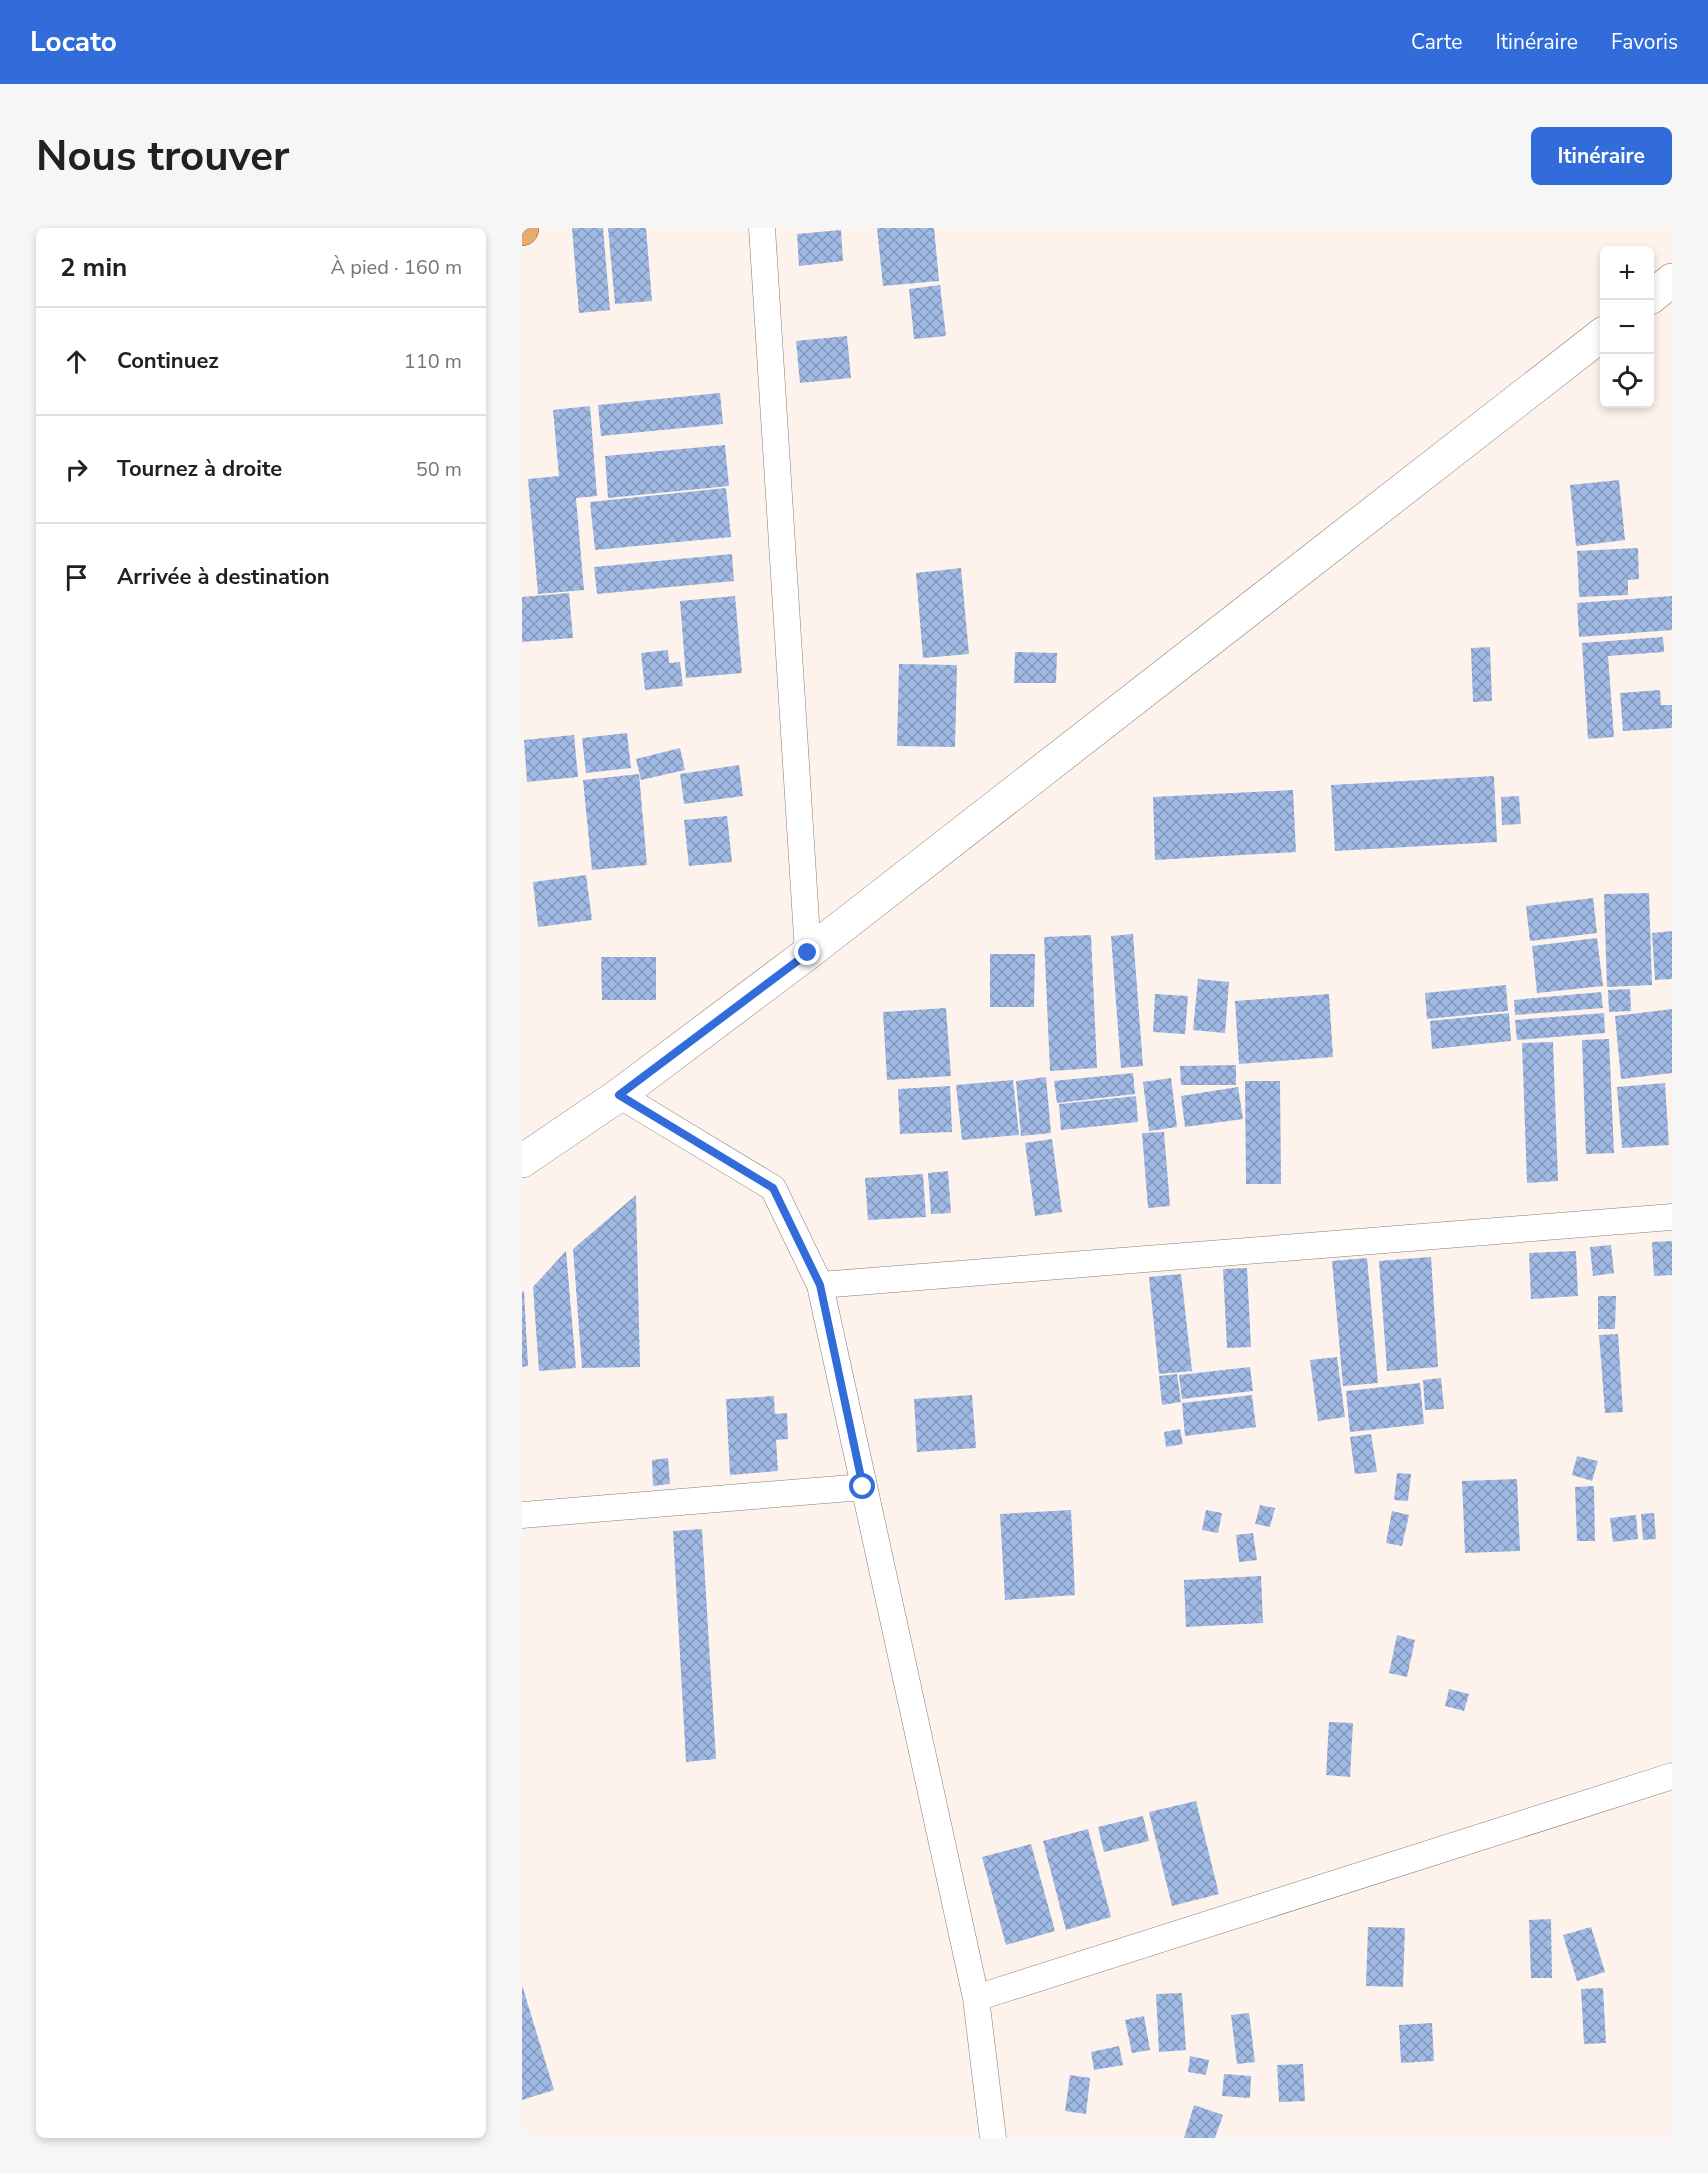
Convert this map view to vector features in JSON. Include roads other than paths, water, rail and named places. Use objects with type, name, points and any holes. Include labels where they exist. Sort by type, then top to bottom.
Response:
[{"type":"street","points":[[762,228],[808,953]]},
{"type":"street","points":[[1654,295],[1672,280]]},
{"type":"street","points":[[522,1161],[619,1095],[808,953],[1600,337]]},
{"type":"street","points":[[619,1095],[773,1188],[820,1285],[975,1998],[993,2138]]},
{"type":"street","points":[[820,1285],[1672,1217]]},
{"type":"street","points":[[522,1515],[863,1487]]},
{"type":"street","points":[[975,1998],[1672,1776]]}]
